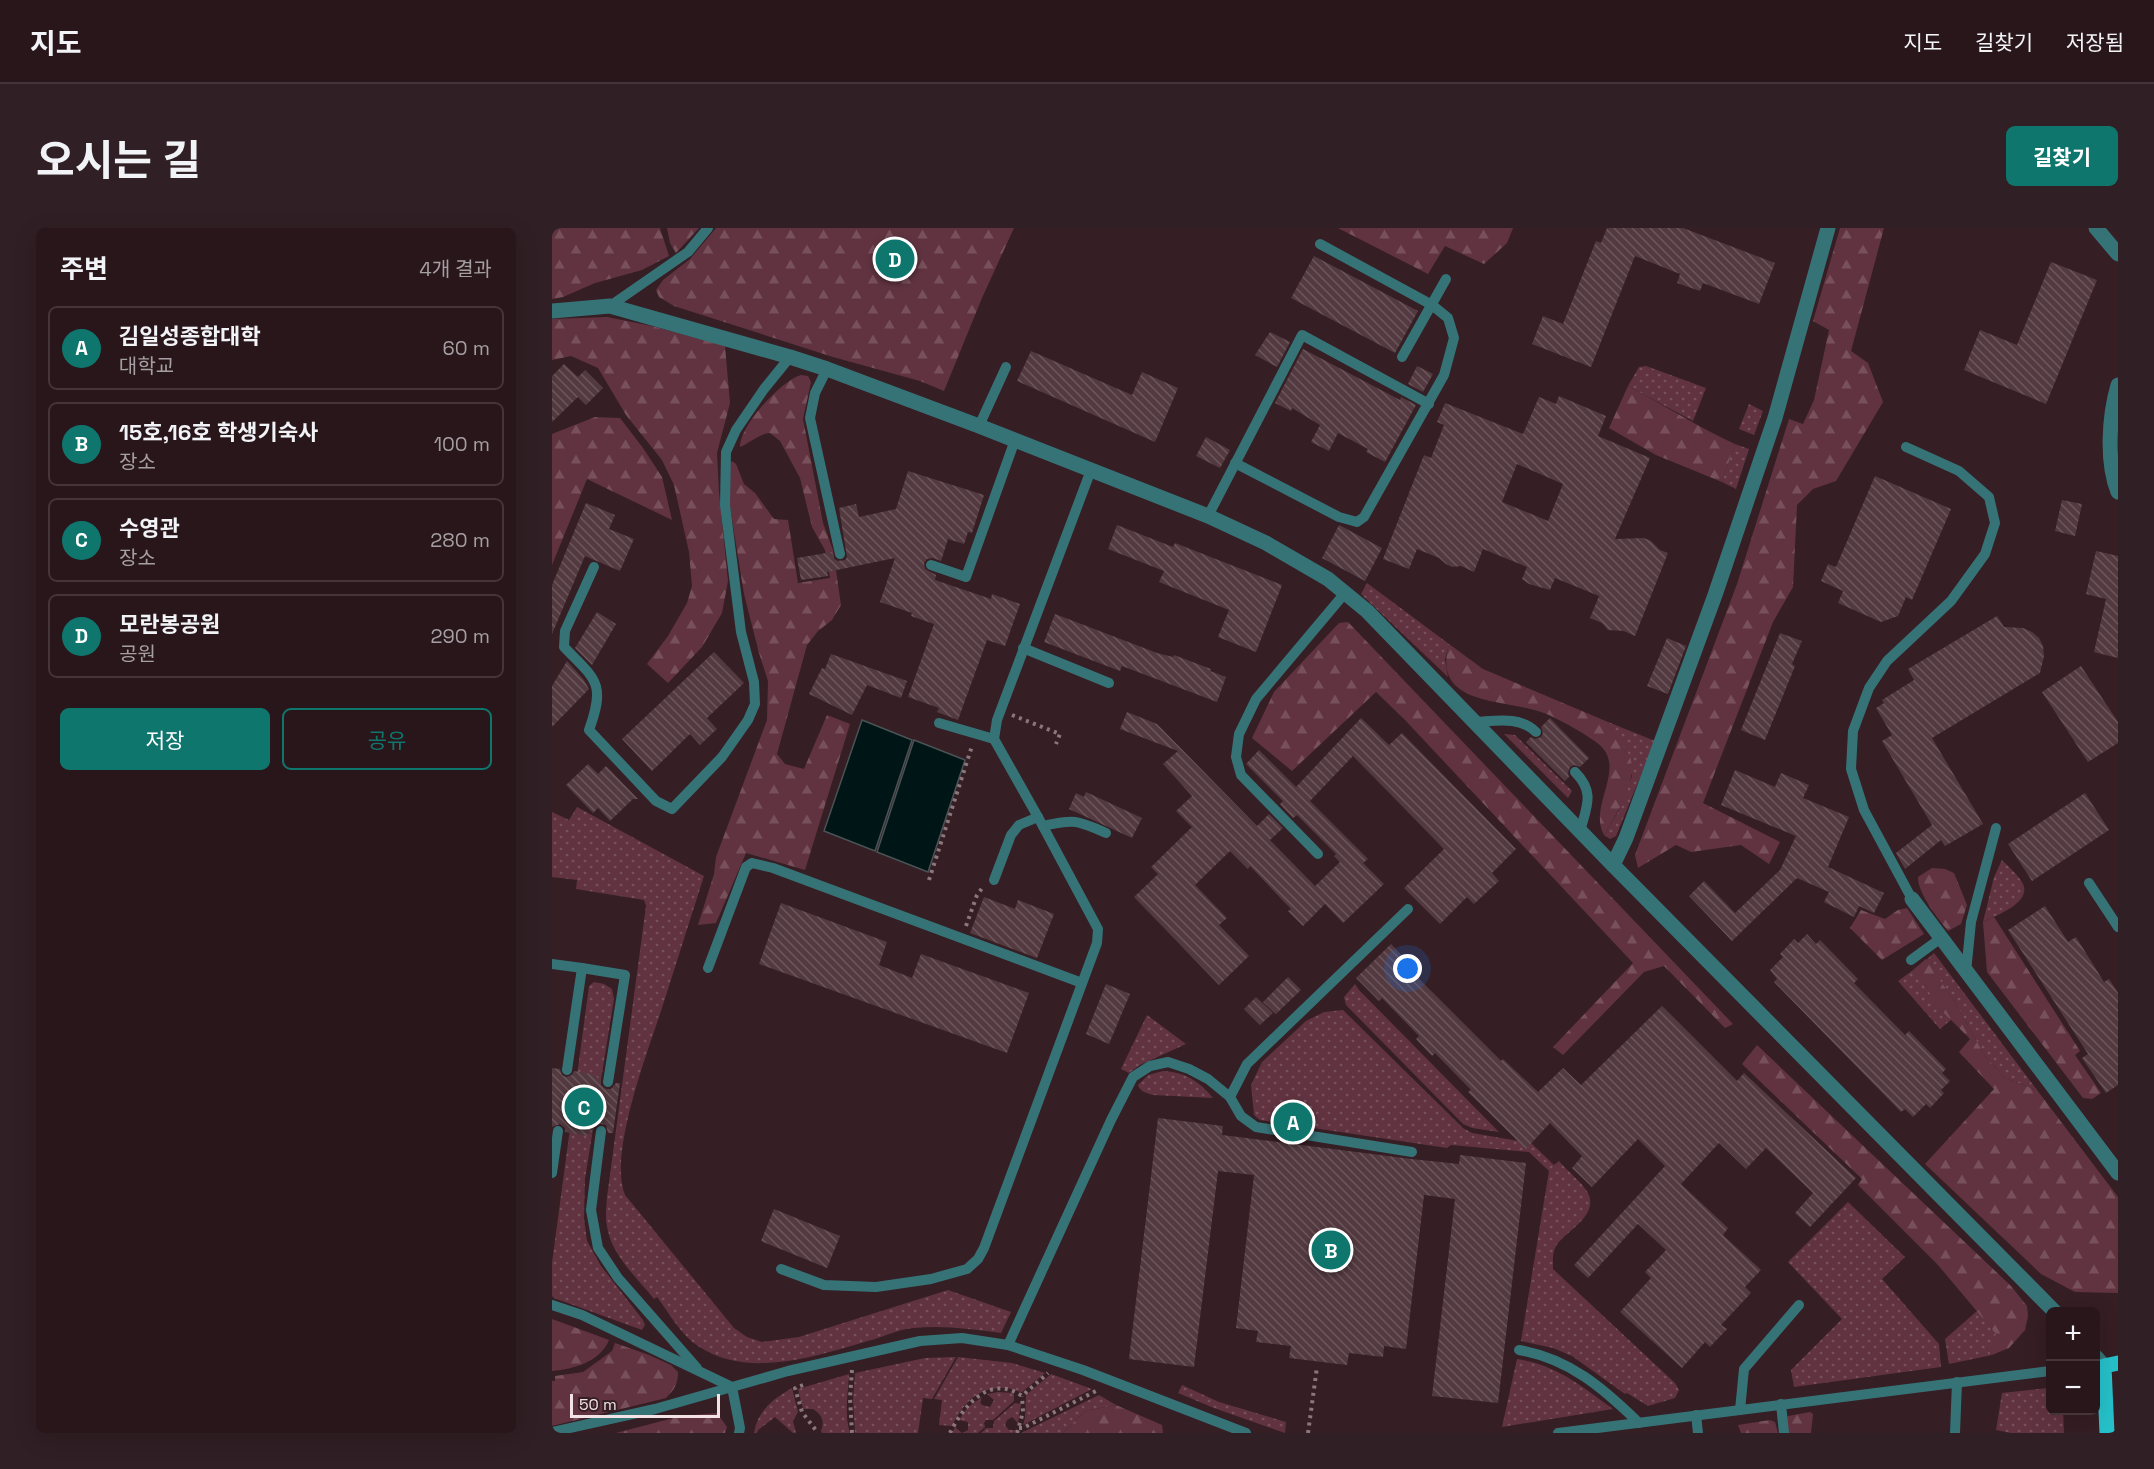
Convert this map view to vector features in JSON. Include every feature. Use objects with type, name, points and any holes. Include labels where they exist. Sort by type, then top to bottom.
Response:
[{"type":"main road","points":[[2103,1363],[2107,1433]]},
{"type":"street","points":[[1613,865],[1626,838],[1715,595],[1775,418],[1828,228]]},
{"type":"street","points":[[2096,228],[2118,255]]},
{"type":"street","points":[[552,311],[610,306],[827,369],[1208,516],[1266,543],[1328,579],[1367,611],[1613,865],[2051,1307]]},
{"type":"street","points":[[2118,385],[2109,449],[2113,480],[2118,492]]},
{"type":"street","points":[[1911,899],[2118,1173]]},
{"type":"lane","points":[[610,306],[688,252],[708,228]]},
{"type":"lane","points":[[1236,463],[1339,517],[1357,522],[1364,517],[1444,375],[1454,338],[1448,318],[1432,305],[1320,244]]},
{"type":"lane","points":[[1402,357],[1446,279]]},
{"type":"lane","points":[[1208,516],[1302,335],[1429,404]]},
{"type":"lane","points":[[594,567],[564,631],[564,647],[589,673],[599,690],[589,730],[656,801],[672,809],[722,757],[748,720],[755,704],[754,682],[741,632],[725,505],[726,452],[736,430],[764,389],[790,357]]},
{"type":"lane","points":[[979,426],[1006,367]]},
{"type":"lane","points":[[827,369],[815,393],[810,418],[840,554]]},
{"type":"lane","points":[[930,565],[966,577],[1015,440]]},
{"type":"lane","points":[[1906,447],[1959,471],[1989,497],[1995,523],[1984,554],[1951,601],[1887,661],[1869,688],[1853,731],[1851,769],[1864,810],[1911,899]]},
{"type":"lane","points":[[781,1269],[825,1286],[876,1287],[931,1279],[967,1269],[978,1259],[988,1237],[1097,943],[1098,929],[994,739],[1000,710],[1091,470]]},
{"type":"lane","points":[[1318,854],[1241,775],[1236,757],[1239,734],[1256,699],[1345,593]]},
{"type":"lane","points":[[1023,648],[1109,683]]},
{"type":"lane","points":[[1476,722],[1506,720],[1523,723],[1536,732]]},
{"type":"lane","points":[[939,723],[994,739]]},
{"type":"lane","points":[[1575,772],[1585,782],[1587,789],[1587,802],[1580,831]]},
{"type":"lane","points":[[994,880],[1011,835],[1019,825],[1040,821],[1068,820],[1083,823],[1106,833]]},
{"type":"lane","points":[[1966,972],[1971,922],[1996,828]]},
{"type":"lane","points":[[708,968],[746,867],[752,864],[773,867],[1082,983]]},
{"type":"lane","points":[[2089,884],[2118,927]]},
{"type":"lane","points":[[1230,1097],[1247,1064],[1408,909]]},
{"type":"lane","points":[[1911,960],[1941,938]]},
{"type":"lane","points":[[552,964],[624,975],[608,1082]]},
{"type":"lane","points":[[567,1070],[582,968]]},
{"type":"lane","points":[[1008,1345],[1111,1120],[1133,1077],[1150,1066],[1168,1062],[1190,1069],[1230,1097],[1241,1116],[1256,1127],[1412,1152]]},
{"type":"lane","points":[[552,1173],[558,1131]]},
{"type":"lane","points":[[601,1131],[591,1210],[598,1248],[624,1286],[697,1368]]},
{"type":"lane","points":[[552,1305],[582,1315],[697,1368],[732,1387]]},
{"type":"lane","points":[[1740,1410],[1744,1369],[1799,1305]]},
{"type":"lane","points":[[552,1432],[655,1409],[788,1371],[920,1341],[962,1338],[1008,1345],[1083,1370],[1246,1433]]},
{"type":"lane","points":[[1519,1350],[1550,1357],[1568,1365],[1619,1403],[1639,1423]]},
{"type":"lane","points":[[1558,1433],[2046,1371]]},
{"type":"lane","points":[[1955,1433],[1957,1382]]},
{"type":"lane","points":[[732,1387],[739,1433]]},
{"type":"lane","points":[[1781,1404],[1784,1433]]},
{"type":"lane","points":[[1696,1415],[1698,1433]]},
{"type":"path","points":[[1000,710],[1060,734],[1056,744]]},
{"type":"path","points":[[929,880],[976,734]]},
{"type":"path","points":[[962,938],[980,888],[994,880]]},
{"type":"path","points":[[841,1372],[860,1367]]},
{"type":"path","points":[[1308,1433],[1317,1367]]},
{"type":"path","points":[[1022,1396],[1051,1371],[1041,1368]]},
{"type":"path","points":[[852,1370],[850,1398],[852,1433]]},
{"type":"path","points":[[812,1382],[795,1388],[802,1412],[818,1433]]},
{"type":"path","points":[[1018,1430],[1102,1388],[1092,1385]]},
{"type":"path","points":[[950,1433],[966,1406],[976,1396],[999,1390],[1011,1390],[1022,1396]]},
{"type":"path","points":[[1018,1430],[1023,1412],[1022,1396]]},
{"type":"green space","points":[[552,228],[660,228],[669,256],[642,270],[595,283],[563,297],[552,299]]},
{"type":"green space","points":[[667,228],[699,228],[676,253],[670,243]]},
{"type":"green space","points":[[716,228],[1014,228],[944,391],[920,381],[833,357],[674,306],[659,297],[656,290],[663,280],[690,259]]},
{"type":"green space","points":[[1338,228],[1513,228],[1507,243],[1484,264],[1445,246],[1428,274]]},
{"type":"green space","points":[[1840,228],[1884,228],[1851,351],[1868,363],[1883,402],[1836,481],[1813,489],[1797,505],[1793,587],[1773,622],[1703,803],[1780,842],[1769,864],[1741,845],[1691,852],[1676,845],[1638,868],[1635,855],[1737,584],[1789,419],[1803,424],[1814,400],[1829,330],[1813,321]]},
{"type":"green space","points":[[607,317],[652,326],[725,346],[730,403],[717,453],[728,581],[722,613],[702,647],[668,683],[647,664],[668,636],[687,603],[692,586],[689,552],[674,485],[662,460],[626,415],[598,368],[571,356],[552,360],[552,319]]},
{"type":"green space","points":[[1646,366],[1706,388],[1693,421],[1628,386],[1639,367]]},
{"type":"green space","points":[[801,375],[808,376],[811,382],[803,419],[823,523],[833,550],[841,605],[832,620],[818,631],[807,645],[777,754],[785,764],[804,769],[827,715],[850,724],[805,870],[746,853],[716,923],[698,925],[714,874],[716,857],[767,720],[768,681],[744,594],[730,507],[729,465],[732,461],[736,464],[744,484],[755,493],[774,519],[788,520],[798,583],[830,578],[825,550],[812,527],[800,478],[780,441],[770,433],[766,433],[740,447],[747,427],[763,405],[783,386]]},
{"type":"green space","points":[[1628,386],[1735,444],[1722,482],[1656,455],[1609,428]]},
{"type":"green space","points":[[1749,404],[1763,411],[1754,435],[1739,429]]},
{"type":"green space","points":[[595,417],[620,418],[643,448],[662,477],[672,520],[587,479],[552,565],[552,434]]},
{"type":"green space","points":[[1735,444],[1749,449],[1736,489],[1722,482]]},
{"type":"green space","points":[[1367,583],[1449,644],[1445,659],[1448,677],[1361,594]]},
{"type":"green space","points":[[1348,622],[1733,1024],[1725,1028],[1664,966],[1644,972],[1563,1055],[1553,1047],[1633,963],[1405,720],[1376,692],[1292,771],[1252,738],[1274,692],[1339,623]]},
{"type":"green space","points":[[1449,644],[1483,669],[1608,722],[1612,733],[1628,752],[1632,766],[1624,798],[1604,835],[1600,823],[1600,811],[1609,774],[1609,762],[1605,752],[1584,734],[1544,713],[1476,697],[1461,690],[1451,680],[1446,665]]},
{"type":"green space","points":[[1608,722],[1655,741],[1616,836],[1610,839],[1604,835],[1618,812],[1632,776],[1618,740],[1610,733]]},
{"type":"green space","points":[[1504,734],[1515,735],[1572,791],[1568,798]]},
{"type":"green space","points":[[577,807],[704,876],[632,1102],[622,1155],[621,1177],[625,1195],[734,1328],[747,1337],[762,1342],[799,1337],[948,1290],[1011,1312],[1001,1333],[947,1327],[914,1328],[809,1357],[763,1363],[740,1362],[718,1356],[692,1341],[657,1297],[654,1299],[627,1267],[611,1240],[606,1223],[606,1206],[646,906],[644,900],[576,889],[577,880],[552,877],[552,812],[569,820]]},
{"type":"green space","points":[[2002,860],[2022,882],[2023,896],[2019,902],[2005,912],[1983,922],[1994,877]]},
{"type":"green space","points":[[1932,868],[1945,869],[1954,873],[1967,905],[1961,924],[1948,931],[1929,905],[1919,883],[1918,877]]},
{"type":"green space","points":[[1907,908],[1924,934],[1882,960],[1850,928],[1861,910],[1885,919],[1898,910]]},
{"type":"green space","points":[[1994,917],[2080,1051],[2075,1055],[2101,1093],[2092,1099],[2083,1098],[1987,972],[1983,922]]},
{"type":"green space","points":[[1934,953],[2037,1090],[2005,1078],[1985,1056],[1954,1001],[1926,960]]},
{"type":"green space","points":[[1926,959],[1954,1001],[1985,1056],[2005,1078],[2037,1090],[2118,1197],[2118,1293],[2075,1292],[2041,1274],[1925,1164],[1994,1089],[1959,1052],[1970,1039],[1935,1004],[1926,986],[1913,970]]},
{"type":"green space","points":[[1913,970],[1940,1008],[1952,1019],[1940,1029],[1898,981]]},
{"type":"green space","points":[[594,982],[612,989],[614,999],[585,1179],[584,1218],[587,1241],[601,1266],[643,1320],[645,1325],[642,1330],[552,1296],[552,1263],[589,986]]},
{"type":"green space","points":[[1355,984],[1499,1132],[1472,1128],[1463,1124],[1346,1005],[1344,997]]},
{"type":"green space","points":[[1343,1010],[1463,1128],[1472,1133],[1531,1143],[1554,1165],[1559,1161],[1582,1185],[1588,1193],[1589,1209],[1586,1216],[1556,1246],[1553,1255],[1553,1269],[1675,1383],[1679,1390],[1675,1398],[1648,1406],[1627,1393],[1625,1394],[1572,1356],[1553,1348],[1521,1341],[1549,1171],[1529,1152],[1451,1145],[1447,1148],[1260,1120],[1254,1115],[1251,1085],[1262,1062],[1306,1021],[1324,1012]]},
{"type":"green space","points":[[1147,1015],[1186,1044],[1140,1065],[1129,1073],[1121,1069]]},
{"type":"green space","points":[[1757,1045],[2011,1286],[2027,1306],[2028,1316],[2025,1330],[2009,1348],[1992,1355],[1987,1349],[1996,1334],[1938,1265],[1858,1185],[1862,1179],[1742,1064]]},
{"type":"green space","points":[[1163,1071],[1191,1078],[1213,1098],[1153,1095],[1140,1089],[1138,1085],[1148,1075]]},
{"type":"green space","points":[[1848,1202],[1905,1257],[1882,1279],[1939,1344],[1941,1367],[1794,1387],[1791,1370],[1842,1319],[1788,1262]]},
{"type":"green space","points":[[1977,1311],[1997,1335],[1987,1349],[1992,1355],[1949,1364],[1945,1339]]},
{"type":"green space","points":[[552,1319],[609,1340],[605,1348],[593,1359],[569,1368],[552,1371]]},
{"type":"green space","points":[[615,1343],[671,1365],[678,1372],[671,1392],[666,1398],[552,1426],[552,1381],[555,1381],[555,1376],[583,1372],[612,1351]]},
{"type":"green space","points":[[956,1357],[932,1399],[923,1398],[918,1433],[855,1433],[853,1399],[855,1373],[925,1358]]},
{"type":"green space","points":[[958,1357],[1012,1363],[1045,1373],[1022,1392],[1009,1388],[986,1390],[966,1404],[952,1426],[939,1425],[942,1400],[934,1399]]},
{"type":"green space","points":[[1517,1359],[1557,1371],[1613,1409],[1502,1427]]},
{"type":"green space","points":[[849,1374],[847,1411],[850,1433],[822,1433],[821,1416],[813,1409],[803,1409],[798,1389]]},
{"type":"green space","points":[[1051,1374],[1092,1389],[1023,1425],[1026,1395]]},
{"type":"green space","points":[[1182,1385],[1219,1402],[1286,1422],[1285,1433],[1178,1393]]},
{"type":"green space","points":[[792,1388],[798,1412],[793,1421],[796,1433],[793,1433],[775,1417],[757,1433],[754,1433],[759,1418],[767,1406]]},
{"type":"green space","points":[[2046,1388],[2046,1415],[2063,1415],[2064,1433],[2011,1433],[1996,1430],[2002,1393]]},
{"type":"green space","points":[[1014,1393],[1014,1401],[993,1420],[986,1420],[985,1427],[978,1433],[962,1433],[968,1430],[968,1422],[959,1420],[967,1408],[982,1397],[980,1402],[982,1405],[990,1407],[994,1400],[987,1394]]},
{"type":"green space","points":[[1099,1395],[1116,1405],[1085,1411],[1063,1433],[1021,1433]]},
{"type":"green space","points":[[1015,1403],[1021,1404],[1018,1423],[1012,1417],[1005,1425],[1009,1430],[1016,1430],[1014,1433],[981,1433],[986,1428],[993,1428],[994,1421]]},
{"type":"green space","points":[[1116,1405],[1162,1425],[1163,1433],[1063,1433],[1085,1411]]},
{"type":"green space","points":[[1810,1412],[1813,1414],[1811,1433],[1787,1433],[1786,1419],[1788,1416]]},
{"type":"green space","points":[[717,1413],[727,1427],[725,1433],[616,1433],[681,1416]]},
{"type":"green space","points":[[1770,1420],[1775,1422],[1778,1433],[1741,1433],[1738,1425]]},
{"type":"green space","points":[[955,1427],[962,1433],[952,1433]]},
{"type":"shaded area","points":[[862,720],[912,740],[875,851],[824,831]]},
{"type":"shaded area","points":[[914,740],[965,760],[928,872],[877,852]]},
{"type":"building","points":[[1607,228],[1683,228],[1775,263],[1759,304],[1703,283],[1700,291],[1677,283],[1680,274],[1635,256],[1591,367],[1532,344],[1543,316],[1563,324],[1596,241],[1601,243]]},
{"type":"building","points":[[1314,256],[1418,311],[1395,353],[1291,298]]},
{"type":"building","points":[[2051,262],[2097,280],[2046,404],[1964,370],[1980,330],[2017,345]]},
{"type":"building","points":[[1270,332],[1290,342],[1277,367],[1255,355]]},
{"type":"building","points":[[1303,349],[1400,400],[1401,397],[1416,405],[1385,462],[1366,452],[1368,449],[1338,433],[1329,451],[1311,442],[1320,425],[1292,408],[1291,411],[1275,403]]},
{"type":"building","points":[[1031,351],[1132,395],[1142,372],[1178,388],[1155,442],[1017,381]]},
{"type":"building","points":[[564,364],[578,377],[585,370],[603,388],[586,405],[578,397],[552,422],[552,376]]},
{"type":"building","points":[[1417,366],[1433,374],[1423,392],[1408,384]]},
{"type":"building","points":[[1559,396],[1606,416],[1598,436],[1650,458],[1615,539],[1644,538],[1668,553],[1635,636],[1624,631],[1608,630],[1602,623],[1590,618],[1599,596],[1555,578],[1550,590],[1529,584],[1522,579],[1527,567],[1483,549],[1474,572],[1461,566],[1452,567],[1439,558],[1417,549],[1409,569],[1383,559],[1424,455],[1431,458],[1444,425],[1437,422],[1445,403],[1523,434],[1539,397],[1556,404]],"holes":[[[1517,464],[1563,484],[1548,521],[1502,502]]]},
{"type":"building","points":[[1206,437],[1230,450],[1220,468],[1196,456]]},
{"type":"building","points":[[908,471],[984,495],[972,533],[968,532],[964,544],[948,539],[941,561],[933,558],[927,559],[924,563],[925,569],[936,575],[935,580],[991,599],[992,594],[1020,604],[1005,646],[987,640],[958,720],[937,712],[939,708],[908,697],[934,624],[911,616],[912,613],[880,602],[895,558],[827,572],[828,576],[801,580],[797,558],[832,552],[834,559],[838,561],[845,560],[847,557],[839,508],[856,504],[859,517],[896,509]]},
{"type":"building","points":[[1875,476],[1951,509],[1912,600],[1906,597],[1898,616],[1881,622],[1838,603],[1843,591],[1821,581],[1828,564],[1836,567]]},
{"type":"building","points":[[2062,500],[2082,504],[2075,536],[2055,531]]},
{"type":"building","points":[[586,503],[615,515],[609,529],[634,539],[620,571],[585,556],[552,634],[552,585]]},
{"type":"building","points":[[1117,525],[1173,547],[1175,543],[1282,585],[1256,652],[1218,637],[1229,610],[1159,582],[1164,571],[1108,549]]},
{"type":"building","points":[[1339,525],[1382,548],[1365,581],[1322,558]]},
{"type":"building","points":[[2096,551],[2118,556],[2118,658],[2094,652],[2106,599],[2086,594]]},
{"type":"building","points":[[597,612],[616,624],[592,665],[575,648]]},
{"type":"building","points":[[1055,614],[1157,653],[1173,657],[1174,655],[1226,677],[1217,702],[1122,666],[1120,671],[1044,642]]},
{"type":"building","points":[[1997,616],[2004,627],[2023,628],[2039,638],[2044,656],[2040,673],[1932,738],[1983,824],[1945,846],[1941,840],[1905,869],[1896,853],[1932,825],[1882,741],[1892,735],[1876,708],[1884,703],[1882,700],[1914,680],[1908,669]]},
{"type":"building","points":[[1780,633],[1802,641],[1792,664],[1795,666],[1765,740],[1741,730]]},
{"type":"building","points":[[1667,638],[1686,646],[1668,694],[1647,686]]},
{"type":"building","points":[[714,652],[744,683],[707,718],[717,729],[700,745],[690,734],[652,771],[622,739]]},
{"type":"building","points":[[831,654],[907,681],[901,698],[867,685],[852,715],[809,694],[822,668],[825,669]]},
{"type":"building","points":[[567,661],[589,689],[552,727],[552,686]]},
{"type":"building","points":[[2081,666],[2118,722],[2118,743],[2088,762],[2042,692]]},
{"type":"building","points":[[1127,712],[1157,724],[1257,826],[1269,814],[1283,828],[1270,840],[1315,886],[1340,862],[1334,856],[1336,854],[1297,815],[1293,818],[1280,804],[1283,801],[1246,764],[1259,750],[1296,787],[1361,718],[1389,745],[1402,733],[1516,849],[1492,873],[1499,881],[1474,904],[1467,897],[1440,924],[1404,888],[1444,849],[1353,756],[1310,801],[1368,859],[1363,863],[1384,884],[1343,923],[1325,904],[1303,926],[1288,911],[1291,909],[1250,866],[1248,869],[1230,851],[1195,885],[1227,918],[1219,925],[1249,956],[1219,985],[1134,897],[1158,874],[1151,867],[1192,827],[1176,811],[1192,796],[1163,764],[1178,751],[1120,729]]},
{"type":"building","points":[[1550,718],[1589,758],[1580,767],[1574,765],[1570,767],[1569,777],[1565,781],[1526,742],[1531,737],[1535,739],[1541,737],[1543,733],[1541,727]]},
{"type":"building","points":[[588,764],[598,774],[606,766],[638,799],[633,799],[610,821],[598,808],[593,813],[566,785]]},
{"type":"building","points":[[1735,770],[1775,787],[1781,773],[1809,785],[1803,798],[1849,817],[1828,867],[1884,893],[1874,913],[1859,906],[1854,917],[1824,902],[1829,892],[1797,878],[1732,941],[1689,896],[1704,881],[1735,913],[1780,870],[1796,836],[1721,805]]},
{"type":"building","points":[[1086,792],[1142,818],[1132,838],[1069,809],[1076,793],[1084,797]]},
{"type":"building","points":[[2085,793],[2109,830],[2032,881],[2008,844]]},
{"type":"building","points":[[984,897],[1015,909],[1018,900],[1054,914],[1037,958],[970,933]]},
{"type":"building","points":[[781,903],[887,942],[879,965],[912,978],[921,954],[1029,993],[1007,1053],[759,964]]},
{"type":"building","points":[[2045,906],[2068,942],[2076,937],[2104,982],[2109,979],[2118,993],[2118,1085],[2106,1093],[2082,1058],[2088,1054],[2008,930]]},
{"type":"building","points":[[1807,934],[1816,944],[1820,940],[1858,979],[1854,983],[1905,1035],[1909,1031],[1946,1069],[1942,1073],[1950,1081],[1941,1090],[1944,1093],[1930,1108],[1926,1104],[1913,1117],[1905,1109],[1901,1112],[1774,982],[1777,979],[1770,970],[1783,957],[1780,954],[1794,939],[1798,943]]},
{"type":"building","points":[[1391,944],[1413,967],[1410,970],[1501,1061],[1503,1059],[1538,1092],[1563,1068],[1581,1085],[1662,1006],[1737,1081],[1744,1073],[1856,1178],[1810,1227],[1795,1213],[1813,1193],[1766,1148],[1746,1169],[1719,1143],[1681,1184],[1728,1228],[1723,1235],[1761,1270],[1745,1287],[1751,1293],[1721,1325],[1727,1329],[1710,1347],[1705,1342],[1682,1368],[1620,1312],[1651,1278],[1645,1272],[1666,1250],[1638,1224],[1588,1278],[1574,1265],[1665,1166],[1638,1139],[1592,1187],[1572,1168],[1582,1156],[1550,1123],[1526,1149],[1468,1092],[1471,1090],[1435,1053],[1432,1056],[1416,1039],[1419,1036],[1382,998],[1379,1001],[1356,978]]},
{"type":"building","points":[[1288,977],[1301,990],[1276,1014],[1263,1002]]},
{"type":"building","points":[[1106,984],[1130,994],[1109,1044],[1086,1034]]},
{"type":"building","points":[[1256,997],[1273,1013],[1260,1025],[1244,1009]]},
{"type":"building","points":[[552,1068],[560,1069],[562,1075],[566,1077],[572,1075],[574,1071],[596,1075],[606,1089],[611,1089],[616,1083],[620,1083],[613,1133],[608,1133],[606,1125],[601,1124],[595,1126],[593,1131],[590,1130],[587,1136],[565,1132],[565,1128],[560,1124],[552,1127]]},
{"type":"building","points":[[1158,1118],[1223,1126],[1222,1135],[1411,1159],[1459,1164],[1460,1155],[1526,1163],[1498,1403],[1432,1396],[1455,1199],[1424,1195],[1406,1349],[1384,1346],[1383,1357],[1349,1353],[1347,1365],[1289,1358],[1291,1346],[1256,1342],[1258,1331],[1236,1328],[1254,1175],[1218,1171],[1194,1367],[1129,1359]]},
{"type":"building","points":[[774,1209],[840,1236],[827,1268],[761,1241]]},
{"type":"place","name":"모란봉공원","points":[[895,259]]},
{"type":"place","name":"수영관","points":[[584,1107]]},
{"type":"place","name":"김일성종합대학","points":[[1293,1122]]},
{"type":"place","name":"15호,16호 학생기숙사","points":[[1331,1250]]}]
